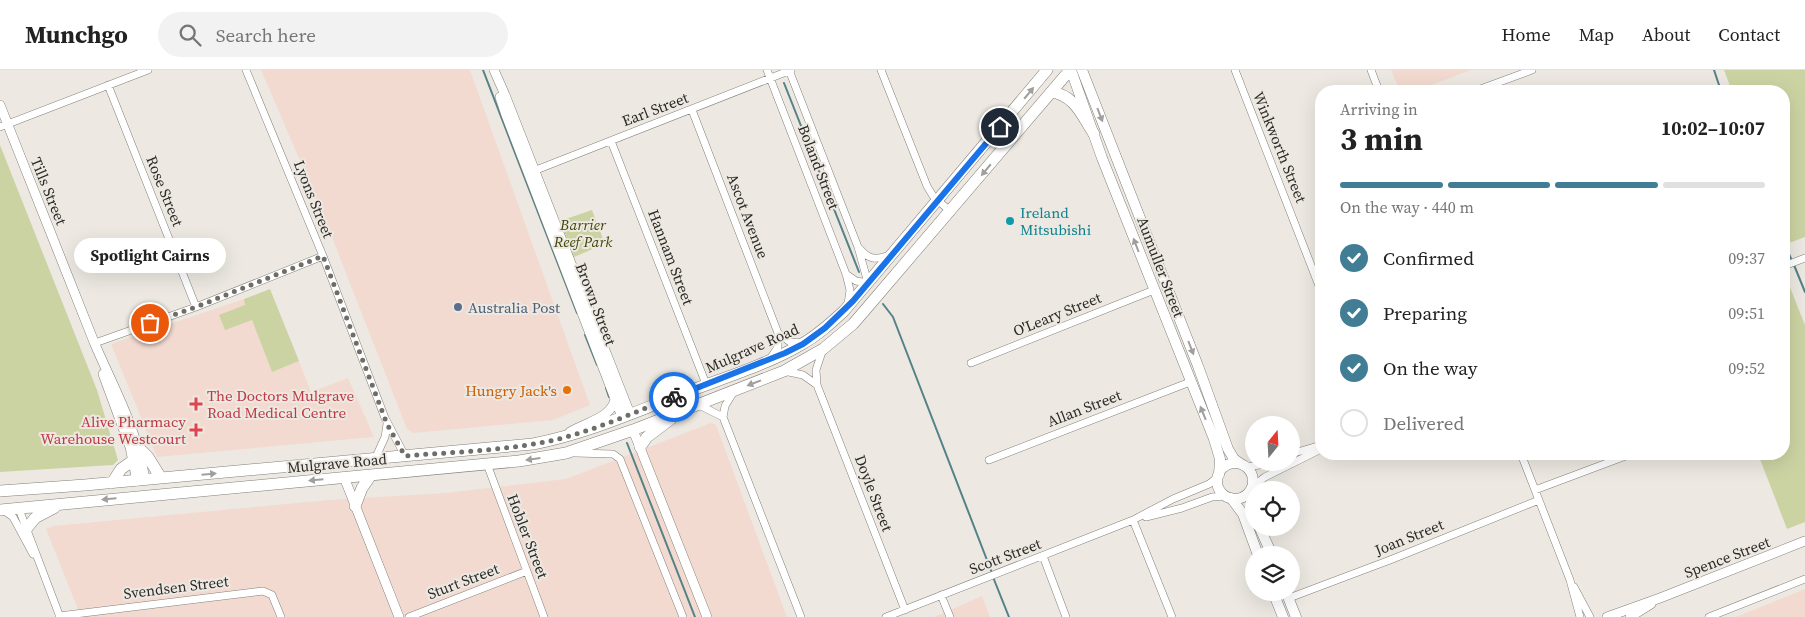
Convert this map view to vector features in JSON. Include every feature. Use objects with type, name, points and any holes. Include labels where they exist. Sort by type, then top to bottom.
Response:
[{"type":"main road","name":"Mulgrave Road","points":[[6,490],[112,483],[533,444],[559,438],[626,416],[770,360],[803,344],[825,328],[848,307],[1047,70]]},
{"type":"main road","name":"Mulgrave Road","points":[[1,510],[534,459],[566,453],[633,430],[784,371],[823,349],[862,314],[1071,70]]},
{"type":"main road","name":"Aumuller Street","points":[[1071,70],[1124,214],[1217,449],[1220,463],[1219,476]]},
{"type":"main road","name":"Aumuller Street","points":[[1082,70],[1198,366],[1228,449],[1234,459],[1243,466]]},
{"type":"main road","points":[[1051,92],[1061,93],[1074,102],[1094,134]]},
{"type":"main road","points":[[1119,168],[1113,174],[1120,192],[1124,214]]},
{"type":"main road","points":[[640,447],[646,437],[684,410]]},
{"type":"main road","name":"Brown Street","points":[[626,416],[633,430]]},
{"type":"main road","points":[[140,449],[148,457],[161,478]]},
{"type":"main road","points":[[112,483],[121,469],[134,460]]},
{"type":"main road","points":[[340,462],[344,477]]},
{"type":"main road","points":[[1252,481],[1251,473],[1243,466],[1231,464],[1226,466],[1219,476],[1218,486],[1244,514],[1255,546]]},
{"type":"main road","points":[[355,506],[362,488],[371,475]]},
{"type":"main road","points":[[141,480],[143,496]]},
{"type":"main road","points":[[6,490],[19,508]]},
{"type":"main road","points":[[1229,497],[1242,498],[1245,495]]},
{"type":"main road","points":[[27,528],[34,519],[60,504]]},
{"type":"main road","points":[[1277,601],[1283,617]]},
{"type":"main road","points":[[1289,601],[1294,615]]},
{"type":"street","points":[[4,125],[148,70]]},
{"type":"street","name":"Lyons Street","points":[[246,70],[323,256],[387,424],[405,456]]},
{"type":"street","name":"Boland Street","points":[[767,70],[846,274],[850,290],[848,307]]},
{"type":"street","name":"Boland Street","points":[[790,70],[858,247],[868,283]]},
{"type":"street","name":"Earl Street","points":[[531,172],[790,70]]},
{"type":"street","points":[[880,70],[927,186],[951,212]]},
{"type":"street","name":"Winkworth Street","points":[[1235,70],[1315,275]]},
{"type":"street","points":[[1371,70],[1377,85]]},
{"type":"street","points":[[1491,85],[1532,70]]},
{"type":"street","name":"Brown Street","points":[[494,71],[615,399],[626,416]]},
{"type":"street","name":"Rose Street","points":[[108,84],[196,307]]},
{"type":"street","name":"Tills Street","points":[[0,105],[4,125],[140,449],[141,480]]},
{"type":"street","name":"Ascot Avenue","points":[[692,110],[778,333]]},
{"type":"street","name":"Hannam Street","points":[[611,140],[706,384]]},
{"type":"street","name":"Brown Street","points":[[531,172],[626,416]]},
{"type":"street","points":[[858,247],[865,256],[871,258],[893,254]]},
{"type":"street","points":[[95,343],[196,307],[323,256]]},
{"type":"street","points":[[1790,264],[1803,259]]},
{"type":"street","points":[[846,274],[856,281],[868,283]]},
{"type":"street","name":"O'Leary Street","points":[[971,363],[1154,290]]},
{"type":"street","points":[[778,333],[790,342],[803,344]]},
{"type":"street","points":[[770,360],[777,351],[778,333]]},
{"type":"street","name":"Tills Street","points":[[95,343],[105,380],[141,480]]},
{"type":"street","name":"Doyle Street","points":[[823,349],[816,370],[817,386],[905,610]]},
{"type":"street","points":[[784,371],[803,375],[817,386]]},
{"type":"street","name":"Allan Street","points":[[988,460],[1190,382]]},
{"type":"street","points":[[736,389],[728,400],[723,417],[801,617]]},
{"type":"street","points":[[559,438],[602,416],[612,406],[615,399]]},
{"type":"street","points":[[697,404],[723,417]]},
{"type":"street","points":[[375,459],[385,437],[387,424]]},
{"type":"street","name":"Brown Street","points":[[633,430],[707,617]]},
{"type":"street","points":[[1300,451],[1315,447]]},
{"type":"street","points":[[566,453],[611,454],[618,457],[631,484],[683,617]]},
{"type":"street","points":[[1260,481],[1315,453]]},
{"type":"street","points":[[1523,460],[1570,580],[1580,617]]},
{"type":"street","points":[[1535,490],[1615,460]]},
{"type":"street","name":"Hobler Street","points":[[487,464],[544,617]]},
{"type":"street","name":"Scott Street","points":[[886,617],[1133,520],[1173,499],[1209,484],[1219,476]]},
{"type":"street","points":[[344,477],[396,616]]},
{"type":"street","name":"Scott Street","points":[[1133,520],[1182,508],[1212,497],[1229,497]]},
{"type":"street","name":"Joan Street","points":[[1300,591],[1390,560],[1539,500]]},
{"type":"street","points":[[19,508],[59,616]]},
{"type":"street","points":[[1,510],[13,517],[36,558]]},
{"type":"street","points":[[1133,520],[1172,617]]},
{"type":"street","name":"Spence Street","points":[[1607,617],[1805,541]]},
{"type":"street","points":[[1042,556],[1066,617]]},
{"type":"street","name":"Sturt Street","points":[[409,617],[527,572]]},
{"type":"street","points":[[1708,617],[1805,578]]},
{"type":"street","points":[[1570,580],[1590,617]]},
{"type":"street","name":"Svendsen Street","points":[[59,616],[263,591],[272,595],[281,617]]},
{"type":"street","points":[[941,595],[950,617]]},
{"type":"street","name":"Spence Street","points":[[1630,617],[1660,598]]},
{"type":"shaded area","points":[[261,70],[470,70],[590,405],[553,420],[413,433],[407,429],[322,212]]},
{"type":"shaded area","points":[[1391,70],[1471,70],[1432,85],[1397,85]]},
{"type":"shaded area","points":[[244,299],[272,372],[299,361],[311,392],[348,378],[374,437],[157,457],[111,344]]},
{"type":"shaded area","points":[[711,423],[716,425],[787,617],[81,617],[46,529],[53,526],[329,500],[446,493],[566,479]]},
{"type":"shaded area","points":[[1805,589],[1805,617],[1736,617]]},
{"type":"shaded area","points":[[982,596],[990,617],[934,617]]},
{"type":"green space","points":[[1724,70],[1805,70],[1805,237],[1790,243],[1790,85],[1730,85]]},
{"type":"green space","points":[[0,145],[97,390],[118,460],[113,465],[0,472]]},
{"type":"green space","name":"Barrier Reef Park","points":[[592,210],[605,244],[574,257],[560,221]]},
{"type":"green space","points":[[1790,288],[1805,325],[1805,522],[1787,529],[1760,460],[1790,460]]},
{"type":"green space","points":[[270,289],[299,361],[272,372],[252,320],[225,330],[219,315],[245,305],[244,299]]},
{"type":"waterway","points":[[483,70],[577,313]]},
{"type":"waterway","points":[[1714,70],[1719,85]]},
{"type":"waterway","points":[[784,83],[859,272]]},
{"type":"waterway","points":[[1790,256],[1792,261]]},
{"type":"waterway","points":[[1794,265],[1805,292]]},
{"type":"waterway","points":[[883,304],[893,317],[992,573]]},
{"type":"waterway","points":[[585,335],[597,365]]},
{"type":"waterway","points":[[606,388],[609,397]]},
{"type":"waterway","points":[[627,443],[695,617]]},
{"type":"waterway","points":[[993,577],[1009,617]]},
{"type":"way so far","points":[[150,323],[196,307],[323,256],[387,424],[405,456],[506,447],[547,441],[591,428],[674,397]]},
{"type":"place","name":"Ireland Mitsubishi","points":[[1010,221]]},
{"type":"place","name":"Australia Post","points":[[458,307]]},
{"type":"place","name":"Spotlight Cairns","points":[[150,323]]},
{"type":"place","name":"Hungry Jack's","points":[[567,390]]},
{"type":"place","name":"The Doctors Mulgrave Road Medical Centre","points":[[196,404]]},
{"type":"place","name":"Alive Pharmacy Warehouse Westcourt","points":[[196,430]]},
{"type":"route","points":[[674,397],[770,360],[803,344],[825,328],[853,301],[1000,127]]}]
